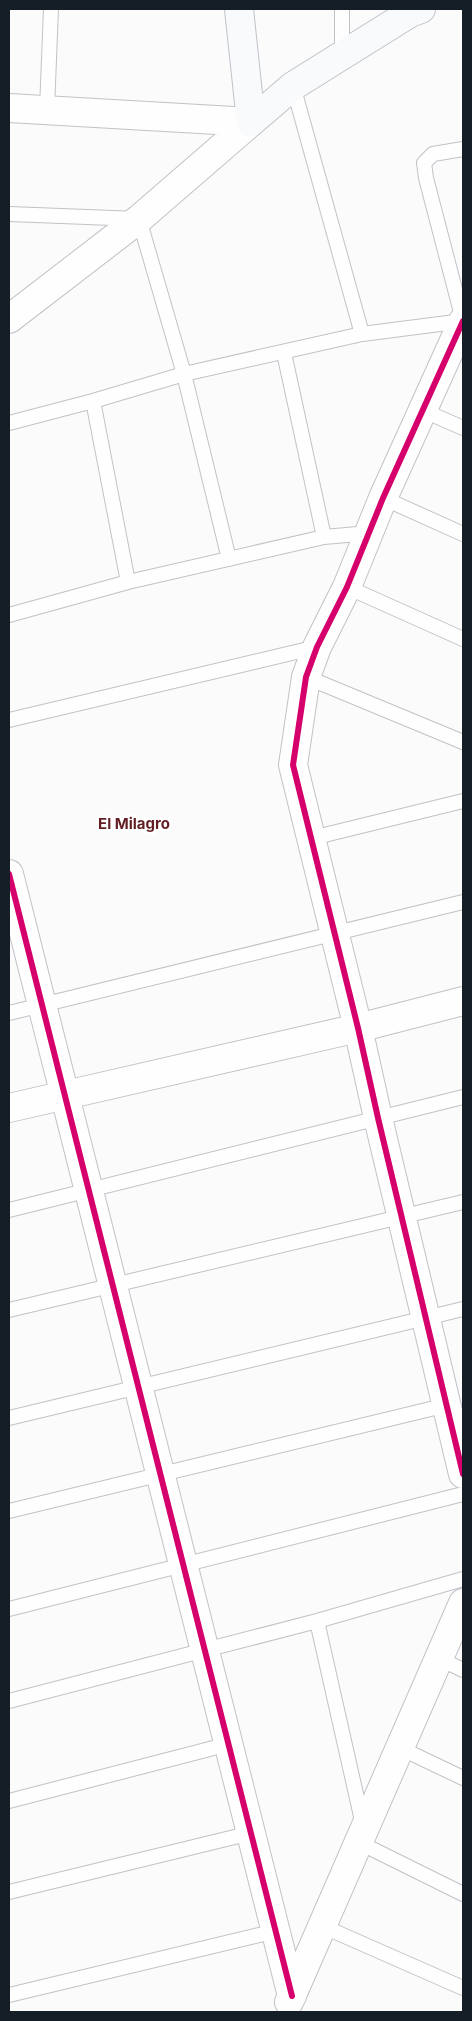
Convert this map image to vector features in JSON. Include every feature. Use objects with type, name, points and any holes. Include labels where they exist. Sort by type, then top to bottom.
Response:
[{"type":"street","points":[[239,9],[251,122]]},
{"type":"street","points":[[9,319],[139,219],[293,86],[410,13],[421,9]]},
{"type":"street","points":[[9,108],[48,108],[251,122]]},
{"type":"street","points":[[463,320],[383,498],[347,587],[317,647],[306,677],[293,765],[358,1028],[463,1474]]},
{"type":"street","points":[[9,874],[13,912],[42,1005],[276,1931],[288,2004]]},
{"type":"street","points":[[9,1108],[358,1028],[463,1001]]},
{"type":"street","points":[[288,2004],[400,1748],[452,1665],[463,1603]]},
{"type":"lane","points":[[48,108],[51,9]]},
{"type":"lane","points":[[342,9],[342,55]]},
{"type":"lane","points":[[293,86],[362,334]]},
{"type":"lane","points":[[9,423],[184,374],[362,334],[463,320],[426,178],[424,163],[433,154],[463,149]]},
{"type":"lane","points":[[9,214],[139,219],[184,374],[230,560]]},
{"type":"lane","points":[[284,353],[324,537]]},
{"type":"lane","points":[[93,401],[128,582]]},
{"type":"lane","points":[[422,410],[463,428]]},
{"type":"lane","points":[[383,498],[463,534]]},
{"type":"lane","points":[[9,615],[128,582],[324,537],[369,532]]},
{"type":"lane","points":[[347,587],[463,639]]},
{"type":"lane","points":[[9,720],[317,647]]},
{"type":"lane","points":[[306,677],[463,742]]},
{"type":"lane","points":[[312,838],[463,801]]},
{"type":"lane","points":[[9,1013],[463,902]]},
{"type":"lane","points":[[9,1210],[463,1097]]},
{"type":"lane","points":[[9,1310],[463,1202]]},
{"type":"lane","points":[[9,1418],[463,1309]]},
{"type":"lane","points":[[9,1511],[447,1406]]},
{"type":"lane","points":[[9,1609],[463,1494]]},
{"type":"lane","points":[[9,1701],[317,1621],[463,1580]]},
{"type":"lane","points":[[317,1621],[362,1837],[463,1894]]},
{"type":"lane","points":[[9,1801],[229,1744]]},
{"type":"lane","points":[[400,1748],[463,1778]]},
{"type":"lane","points":[[9,1892],[251,1833]]},
{"type":"lane","points":[[322,1926],[463,1988]]},
{"type":"lane","points":[[9,1995],[276,1931]]},
{"type":"cycle path","points":[[463,321],[383,498],[347,587],[317,647],[306,677],[293,765],[358,1028],[463,1474]]},
{"type":"cycle path","points":[[9,874],[292,1996]]},
{"type":"district","name":"El Milagro","points":[[134,823]]}]
